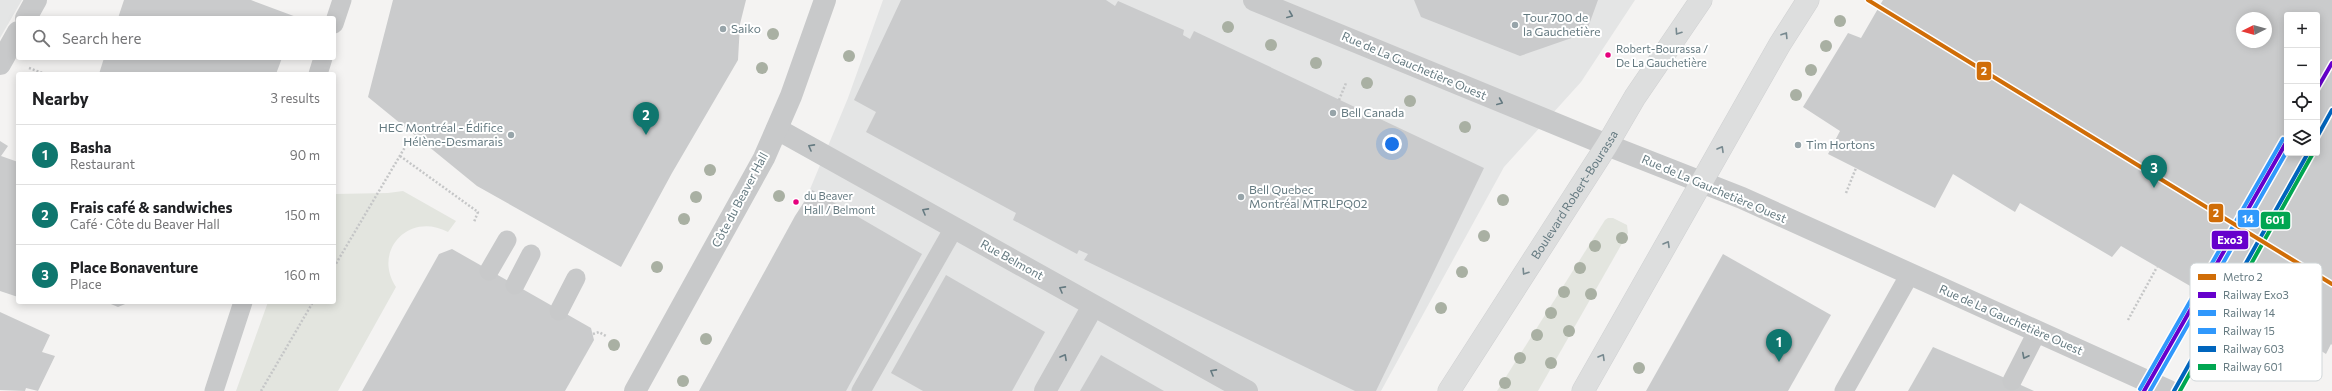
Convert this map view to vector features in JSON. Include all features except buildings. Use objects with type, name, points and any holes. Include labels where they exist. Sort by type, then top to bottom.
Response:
[{"type":"main road","name":"Boulevard Robert-Bourassa","points":[[1449,391],[1607,145],[1635,97],[1701,0]]},
{"type":"main road","points":[[1583,391],[1780,44],[1808,0]]},
{"type":"street","points":[[27,16],[36,0]]},
{"type":"street","name":"Côte du Beaver Hall","points":[[635,391],[758,170],[777,129],[806,58],[825,0]]},
{"type":"street","name":"Rue de La Gauchetière Ouest","points":[[1254,0],[1607,145],[1702,182],[2169,391]]},
{"type":"street","points":[[0,64],[16,36]]},
{"type":"street","name":"Rue Belmont","points":[[777,129],[1247,391]]},
{"type":"street","points":[[1045,391],[1093,306]]},
{"type":"lane","points":[[336,18],[342,0]]},
{"type":"lane","points":[[319,72],[322,60]]},
{"type":"lane","points":[[868,389],[954,228]]},
{"type":"lane","points":[[489,271],[507,240]]},
{"type":"lane","points":[[515,285],[531,254]]},
{"type":"lane","points":[[1844,391],[1910,274]]},
{"type":"lane","points":[[559,310],[576,278]]},
{"type":"lane","points":[[214,391],[242,304]]},
{"type":"lane","points":[[2012,381],[2037,332]]},
{"type":"path","points":[[1339,100],[1346,83]]},
{"type":"path","points":[[336,264],[411,137]]},
{"type":"path","points":[[400,156],[478,212],[474,222]]},
{"type":"path","points":[[1846,193],[1856,168]]},
{"type":"path","points":[[2128,320],[2157,267]]},
{"type":"path","points":[[261,391],[312,304]]},
{"type":"path","points":[[593,334],[598,332],[606,336]]},
{"type":"shaded area","points":[[0,0],[22,0],[0,38]]},
{"type":"shaded area","points":[[883,0],[1635,0],[1581,82],[1504,167],[1381,391],[699,391],[808,194],[848,98]]},
{"type":"shaded area","points":[[403,191],[456,221],[448,232],[434,227],[420,227],[408,231],[398,238],[392,248],[389,260],[390,273],[396,287],[338,391],[236,391],[267,304],[336,304],[336,194],[388,193]]},
{"type":"shaded area","points":[[1608,218],[1613,218],[1627,225],[1628,233],[1538,391],[1497,391],[1605,220]]},
{"type":"metro line","name":"2","points":[[1868,0],[2298,263]]},
{"type":"metro line","name":"2","points":[[2322,278],[2332,284]]},
{"type":"rail line","name":"Exo3","points":[[2320,84],[2332,63]]},
{"type":"rail line","name":"603","points":[[2320,132],[2332,110]]},
{"type":"rail line","name":"15","points":[[2212,263],[2283,139]]},
{"type":"rail line","name":"Exo3","points":[[2217,263],[2284,146]]},
{"type":"rail line","name":"14","points":[[2223,263],[2284,156]]},
{"type":"rail line","name":"603","points":[[2246,263],[2306,156]]},
{"type":"rail line","name":"601","points":[[2252,263],[2311,156]]},
{"type":"rail line","name":"15","points":[[2140,389],[2190,302]]},
{"type":"rail line","name":"Exo3","points":[[2144,391],[2190,311]]},
{"type":"rail line","name":"14","points":[[2150,391],[2190,321]]},
{"type":"rail line","name":"603","points":[[2174,391],[2190,363]]},
{"type":"rail line","name":"601","points":[[2180,391],[2190,373]]},
{"type":"place","name":"Tour 700 de la Gauchetière","points":[[1515,25]]},
{"type":"place","name":"Saiko","points":[[723,29]]},
{"type":"place","name":"Robert-Bourassa / De La Gauchetière","points":[[1608,55]]},
{"type":"place","name":"Bell Canada","points":[[1333,113]]},
{"type":"place","name":"HEC Montréal - Édifice Hélène-Desmarais","points":[[511,135]]},
{"type":"place","name":"Frais café & sandwiches","points":[[646,135]]},
{"type":"place","name":"Tim Hortons","points":[[1798,145]]},
{"type":"place","name":"Place Bonaventure","points":[[2154,188]]},
{"type":"place","name":"Bell Quebec Montréal MTRLPQ02","points":[[1241,197]]},
{"type":"place","name":"du Beaver Hall / Belmont","points":[[796,202]]},
{"type":"place","name":"Basha","points":[[1779,362]]}]
